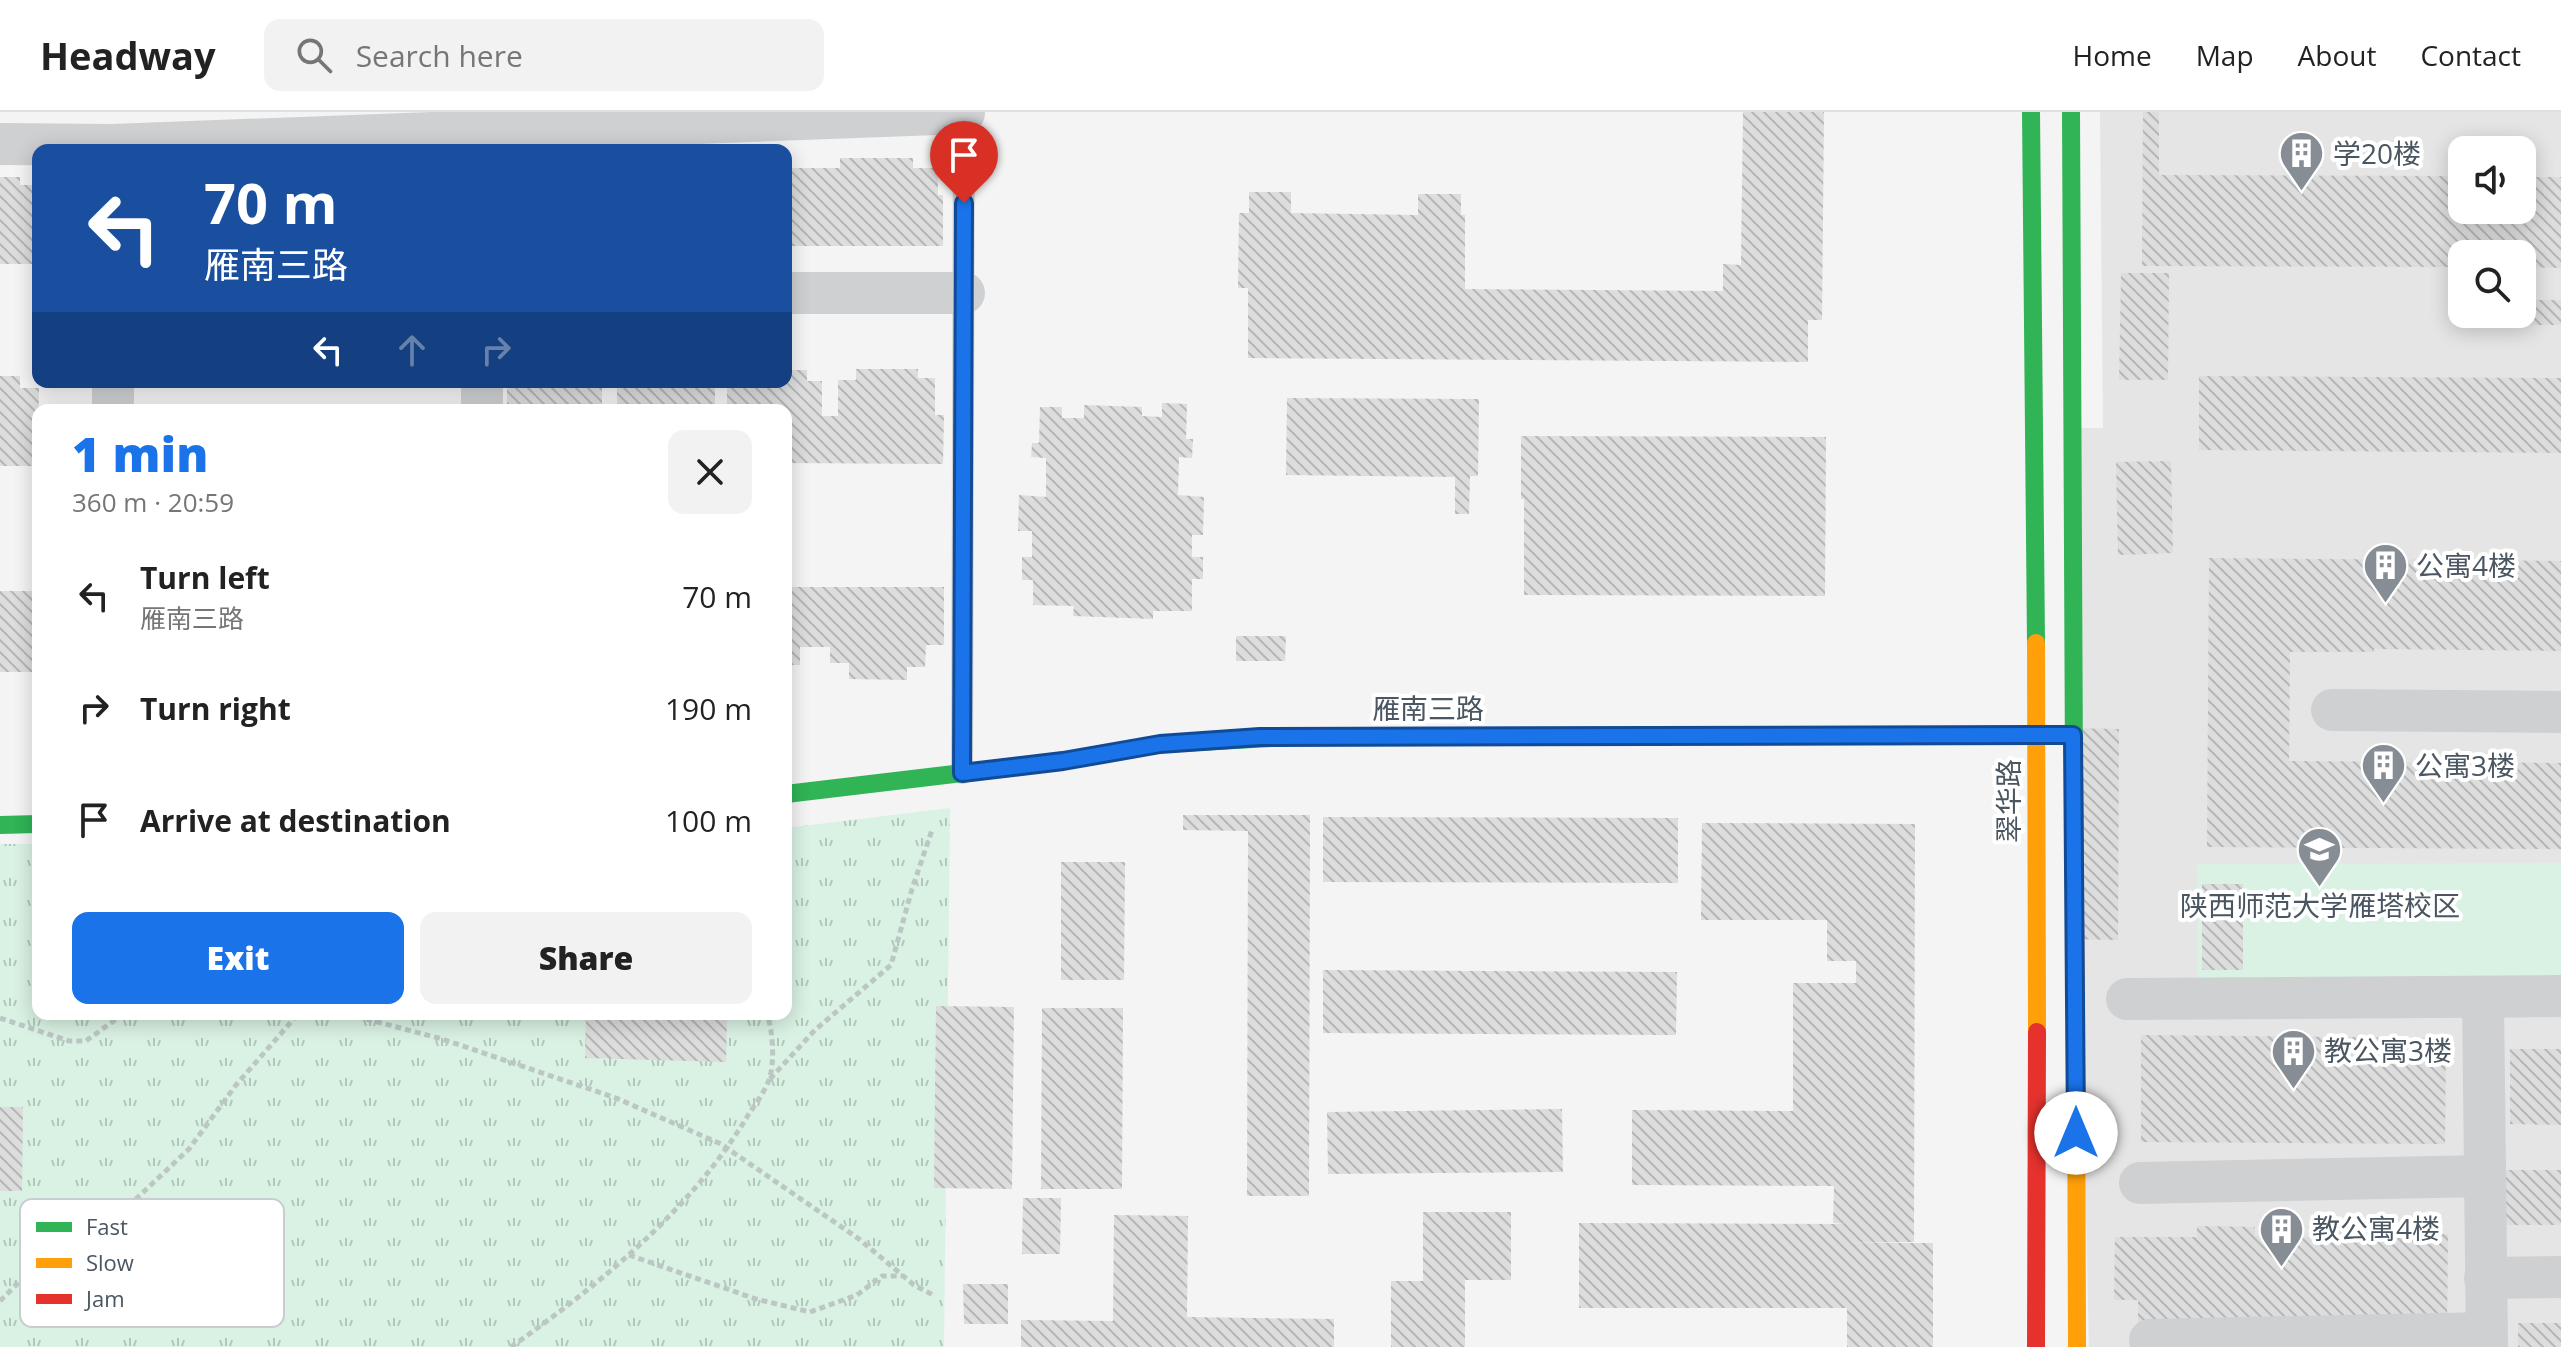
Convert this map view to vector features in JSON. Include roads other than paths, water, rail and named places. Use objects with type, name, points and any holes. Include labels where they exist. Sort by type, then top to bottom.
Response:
[{"type":"main road","name":"翠华路","points":[[2031,112],[2037,734],[2036,1347]]},
{"type":"main road","points":[[2071,112],[2077,1347]]},
{"type":"main road","name":"雁南三路","points":[[792,793],[1063,761],[1160,744],[1260,737],[2073,735]]},
{"type":"main road","points":[[0,825],[32,824]]},
{"type":"street","points":[[209,144],[964,113]]},
{"type":"street","points":[[0,144],[32,145]]},
{"type":"street","points":[[792,293],[964,293]]},
{"type":"street","points":[[2332,710],[2561,712]]},
{"type":"street","points":[[2127,999],[2561,996]]},
{"type":"street","points":[[2150,1340],[2487,1340],[2483,997]]},
{"type":"street","points":[[2140,1183],[2484,1176]]},
{"type":"street","points":[[2485,1278],[2561,1277]]},
{"type":"lane","points":[[962,773],[964,113]]},
{"type":"place","name":"学20楼","points":[[2302,193]]},
{"type":"place","name":"公寓4楼","points":[[2385,605]]},
{"type":"place","name":"公寓3楼","points":[[2384,805]]},
{"type":"place","name":"陕西师范大学雁塔校区","points":[[2320,888]]},
{"type":"place","name":"教公寓3楼","points":[[2293,1090]]},
{"type":"place","name":"教公寓4楼","points":[[2281,1268]]}]
